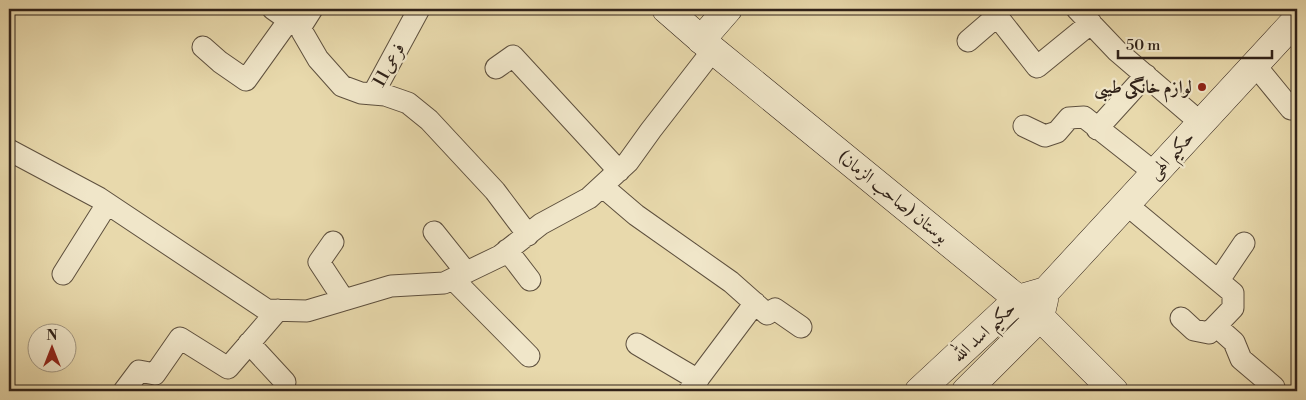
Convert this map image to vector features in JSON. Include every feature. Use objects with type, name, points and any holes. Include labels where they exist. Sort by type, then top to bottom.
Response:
[{"type":"main road","name":"بوستان (صاحب الزمان)","points":[[666,9],[707,45],[1040,317],[1114,391]]},
{"type":"main road","points":[[707,45],[728,9]]},
{"type":"main road","name":"حکیم الهی","points":[[1046,291],[1297,19]]},
{"type":"main road","name":"حکیم اسد الله","points":[[922,391],[1018,299],[1046,291],[1040,317],[966,391]]},
{"type":"street","points":[[202,47],[246,80],[287,19],[312,9]]},
{"type":"street","name":"فرعی11","points":[[373,94],[420,9]]},
{"type":"street","points":[[968,41],[997,16],[1037,68],[1084,16],[1117,51],[1201,123]]},
{"type":"street","points":[[287,19],[342,86],[361,93],[385,95],[408,103],[429,120],[495,191],[528,235]]},
{"type":"street","points":[[9,150],[107,204],[267,310],[307,311],[391,286],[444,283],[500,256],[541,224],[588,198],[628,162],[707,45]]},
{"type":"street","points":[[496,68],[513,56],[619,171]]},
{"type":"street","points":[[1255,65],[1291,109]]},
{"type":"street","points":[[1097,129],[1146,75]]},
{"type":"street","points":[[1024,126],[1045,136],[1057,132],[1069,118],[1084,117],[1155,173]]},
{"type":"street","points":[[602,186],[636,215],[731,282],[767,314],[776,309],[801,327]]},
{"type":"street","points":[[63,274],[107,204]]},
{"type":"street","points":[[1126,204],[1233,293],[1233,308],[1209,333],[1194,330],[1181,318]]},
{"type":"street","points":[[434,232],[459,276],[529,356]]},
{"type":"street","points":[[333,242],[319,262],[344,300]]},
{"type":"street","points":[[1219,280],[1244,244]]},
{"type":"street","points":[[507,250],[530,280]]},
{"type":"street","points":[[637,344],[693,386],[755,302]]},
{"type":"street","points":[[124,391],[139,371],[156,374],[180,338],[228,368],[278,310]]},
{"type":"street","points":[[1216,326],[1234,342],[1241,359],[1274,387],[1272,391]]},
{"type":"street","points":[[249,344],[285,382]]},
{"type":"place","name":"لوازم خانگی طیبی","points":[[1202,87]]}]
